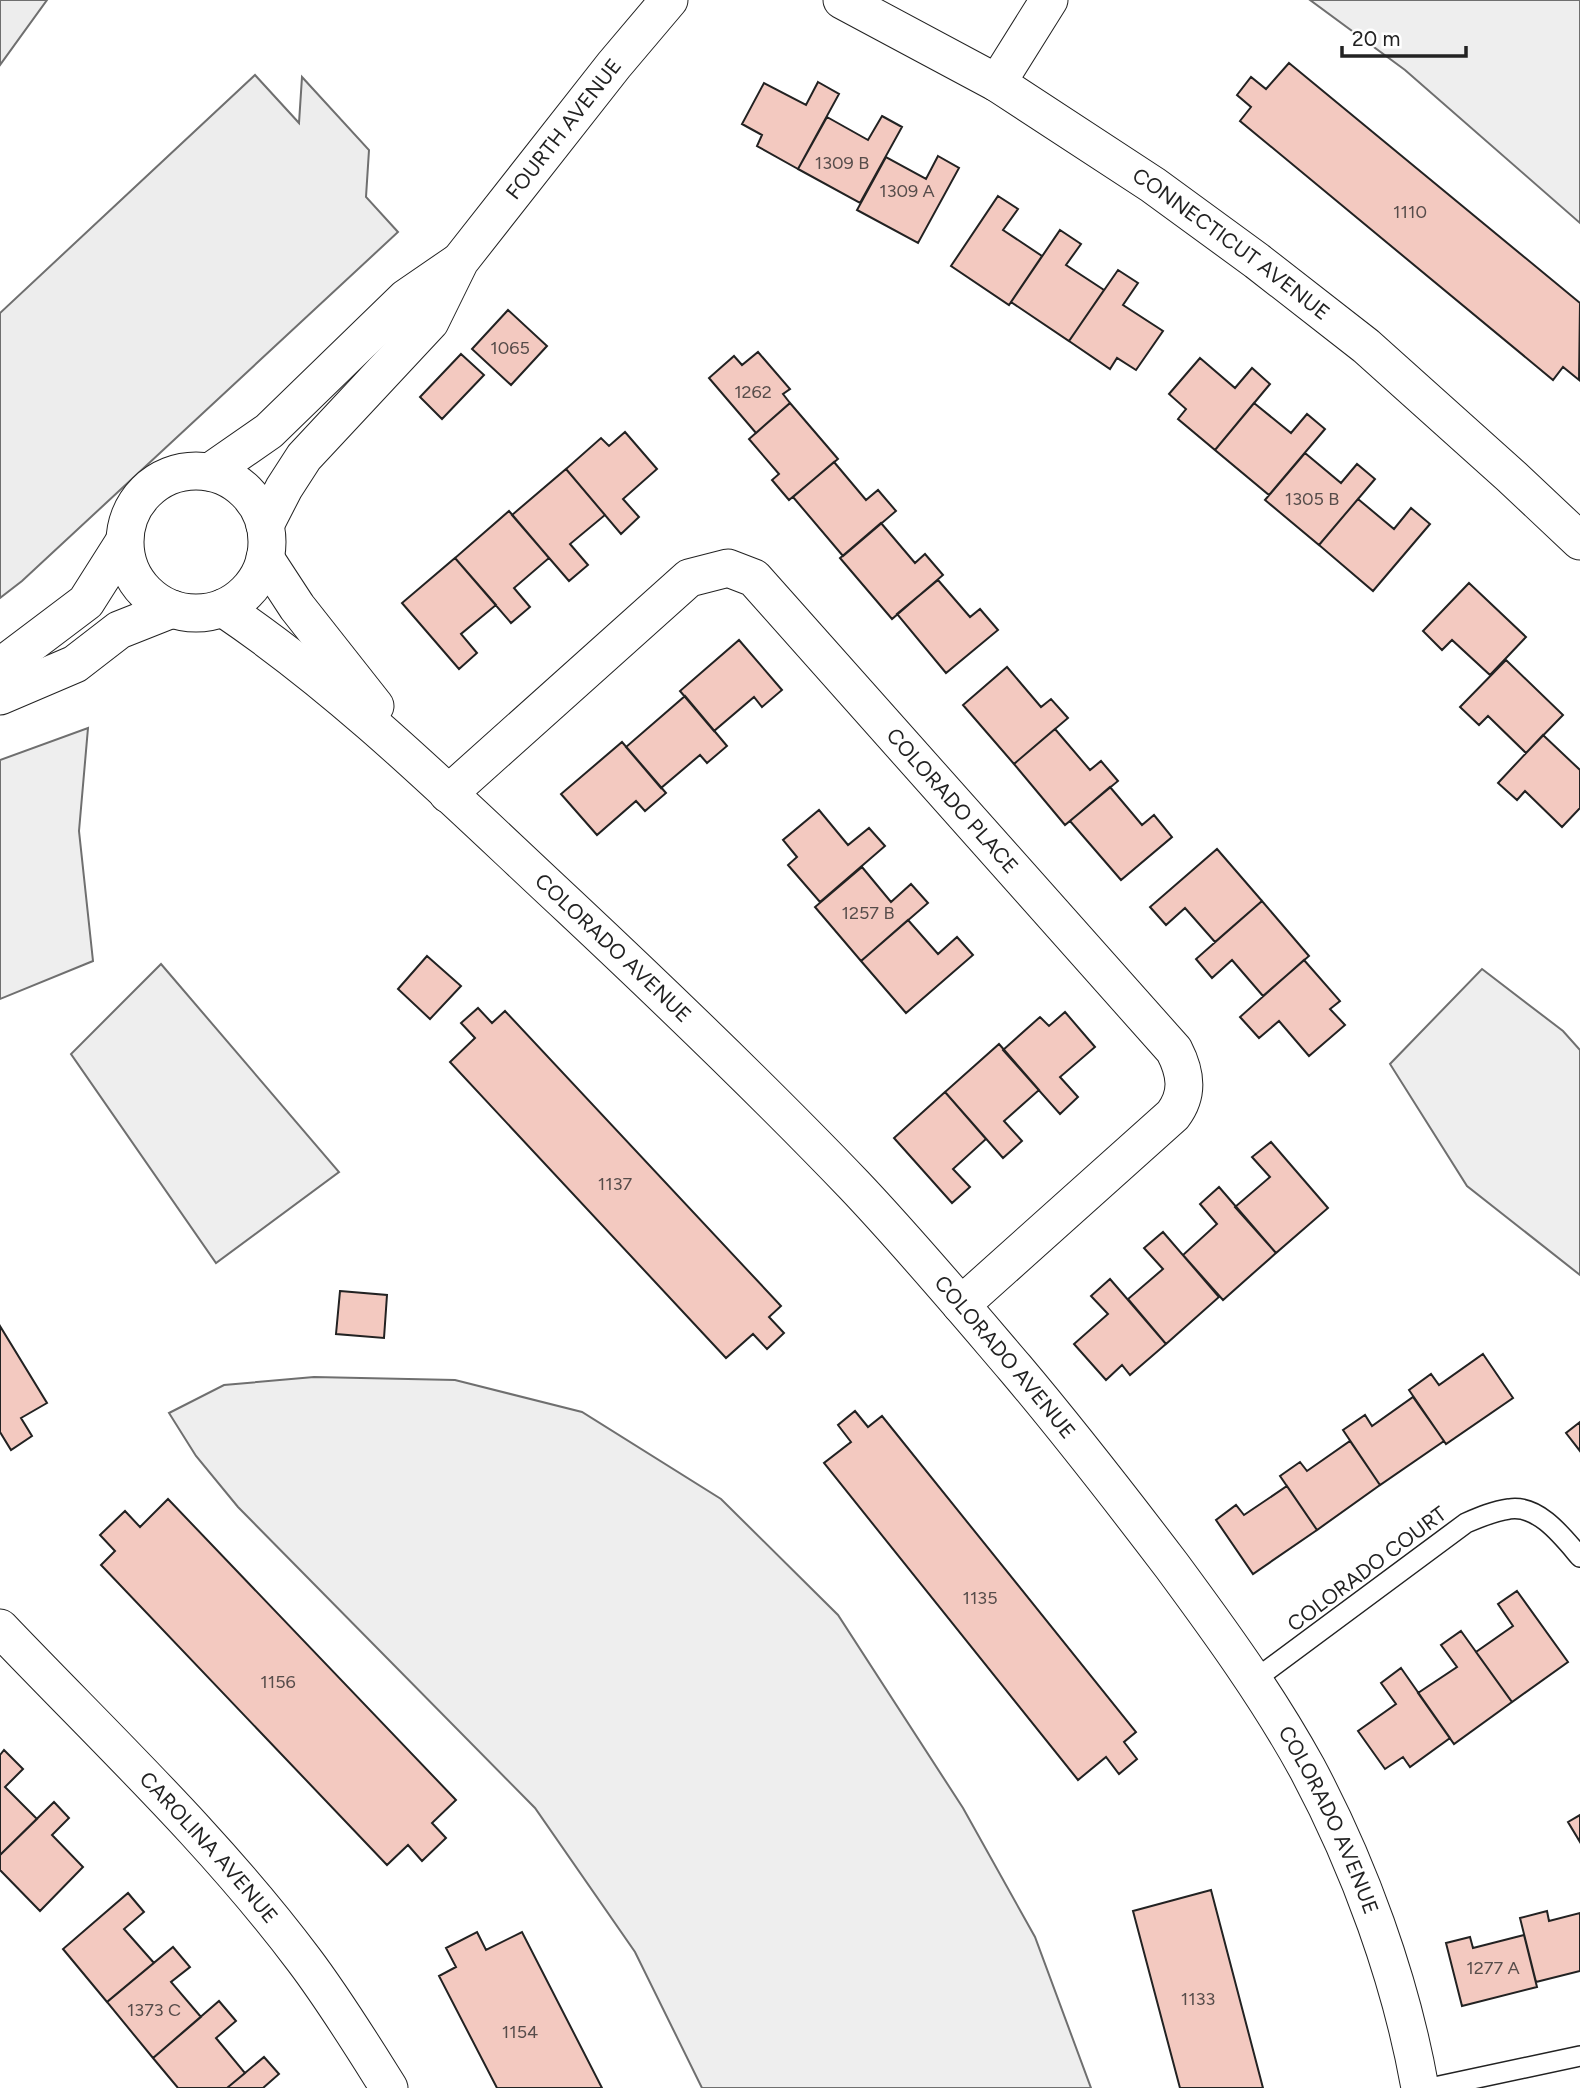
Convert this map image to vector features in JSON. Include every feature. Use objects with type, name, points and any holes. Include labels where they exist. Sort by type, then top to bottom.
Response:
[{"type":"street","name":"FOURTH AVENUE","points":[[265,541],[284,488],[304,457],[430,322],[460,261],[614,65],[669,0]]},
{"type":"street","name":"CONNECTICUT AVENUE","points":[[842,0],[997,82],[1153,185],[1257,261],[1355,337],[1580,541]]},
{"type":"street","points":[[997,82],[1049,0]]},
{"type":"street","name":"FOURTH AVENUE","points":[[210,472],[269,431],[405,298],[460,261]]},
{"type":"street","points":[[187,471],[210,472],[229,478],[245,490],[257,506],[265,541],[257,579],[242,596],[223,608],[198,613],[173,610],[153,599],[137,584],[128,564],[124,542],[132,509],[146,490],[166,477],[187,471]]},
{"type":"street","name":"COLORADO AVENUE","points":[[265,541],[283,588],[369,696],[407,753]]},
{"type":"street","points":[[0,667],[86,603],[124,542]]},
{"type":"street","name":"COLORADO PLACE","points":[[448,794],[689,578],[728,568],[754,578],[1174,1049],[1183,1067],[1185,1088],[1181,1104],[1173,1115],[961,1305]]},
{"type":"street","name":"COLORADO AVENUE","points":[[223,608],[302,664],[407,753],[745,1074],[856,1186],[1096,1465],[1218,1628],[1308,1770],[1331,1816],[1365,1898],[1390,1968],[1412,2040],[1420,2088]]},
{"type":"street","points":[[0,696],[75,664],[119,630],[173,610]]},
{"type":"street","name":"CAROLINA AVENUE","points":[[0,1628],[147,1780],[241,1883],[304,1960],[389,2088]]},
{"type":"lane","name":"COLORADO COURT","points":[[1253,1681],[1466,1523],[1492,1513],[1512,1508],[1538,1515],[1580,1557]]},
{"type":"lane","points":[[1430,2088],[1580,2056]]},
{"type":"shaded area","points":[[0,0],[47,0],[0,65]]},
{"type":"shaded area","points":[[1310,0],[1580,0],[1580,223],[1405,70]]},
{"type":"shaded area","points":[[255,75],[299,123],[302,77],[369,150],[366,197],[398,232],[22,581],[0,598],[0,313]]},
{"type":"shaded area","points":[[88,728],[79,831],[93,961],[0,999],[0,760]]},
{"type":"shaded area","points":[[161,964],[339,1172],[216,1263],[71,1054]]},
{"type":"shaded area","points":[[1482,969],[1563,1031],[1580,1050],[1580,1275],[1467,1186],[1390,1064]]},
{"type":"shaded area","points":[[314,1377],[455,1380],[582,1412],[721,1499],[838,1615],[963,1808],[1035,1937],[1091,2088],[702,2088],[635,1952],[535,1808],[238,1507],[196,1456],[169,1413],[224,1385]]},
{"type":"building","points":[[1289,63],[1580,303],[1579,380],[1563,367],[1553,380],[1240,121],[1251,107],[1237,95],[1251,77],[1266,89]]},
{"type":"building","points":[[818,82],[839,94],[798,169],[757,146],[762,135],[742,124],[764,83],[806,105]]},
{"type":"building","points":[[882,116],[902,127],[860,203],[798,169],[827,117],[868,140]]},
{"type":"building","points":[[938,156],[959,168],[918,243],[857,210],[886,157],[926,179]]},
{"type":"building","points":[[998,196],[1018,209],[1003,230],[1042,256],[1009,305],[951,266]]},
{"type":"building","points":[[1060,230],[1081,244],[1066,265],[1104,290],[1069,341],[1011,302]]},
{"type":"building","points":[[1118,270],[1138,283],[1123,305],[1163,331],[1136,370],[1117,358],[1110,369],[1069,341]]},
{"type":"building","points":[[508,310],[547,346],[511,385],[472,349]]},
{"type":"building","points":[[758,352],[790,389],[783,394],[790,403],[756,433],[709,378],[734,356],[742,365]]},
{"type":"building","points":[[461,354],[484,375],[442,419],[420,397]]},
{"type":"building","points":[[1200,358],[1235,388],[1252,368],[1270,384],[1215,450],[1178,419],[1186,409],[1169,394]]},
{"type":"building","points":[[790,403],[838,459],[789,500],[772,480],[779,474],[749,439]]},
{"type":"building","points":[[1254,403],[1291,433],[1307,414],[1325,429],[1269,495],[1215,450]]},
{"type":"building","points":[[625,432],[657,469],[623,499],[639,517],[621,534],[566,469],[601,438],[609,446]]},
{"type":"building","points":[[1305,453],[1341,483],[1357,464],[1375,479],[1319,545],[1265,500]]},
{"type":"building","points":[[834,462],[866,500],[878,490],[896,511],[843,556],[793,497]]},
{"type":"building","points":[[566,469],[605,515],[570,544],[588,565],[569,581],[512,515]]},
{"type":"building","points":[[1358,499],[1394,529],[1411,508],[1430,524],[1373,591],[1319,545]]},
{"type":"building","points":[[509,511],[549,558],[514,588],[530,607],[511,623],[455,558]]},
{"type":"building","points":[[881,523],[915,563],[925,554],[943,575],[892,619],[840,558]]},
{"type":"building","points":[[455,558],[496,605],[461,634],[477,653],[459,669],[402,603]]},
{"type":"building","points":[[938,580],[970,617],[980,609],[998,630],[946,673],[897,614]]},
{"type":"building","points":[[1469,583],[1526,637],[1490,675],[1452,640],[1442,650],[1423,631]]},
{"type":"building","points":[[739,640],[782,690],[762,707],[754,697],[714,731],[680,691]]},
{"type":"building","points":[[1506,660],[1563,715],[1526,753],[1488,716],[1479,725],[1460,707]]},
{"type":"building","points":[[1007,667],[1041,707],[1051,699],[1068,718],[1014,764],[963,705]]},
{"type":"building","points":[[685,696],[727,746],[707,763],[700,755],[661,788],[626,747]]},
{"type":"building","points":[[1055,729],[1090,770],[1101,761],[1118,781],[1065,825],[1014,764]]},
{"type":"building","points":[[1543,735],[1580,770],[1580,808],[1562,827],[1525,791],[1517,800],[1498,783]]},
{"type":"building","points":[[622,742],[666,793],[645,811],[636,801],[597,835],[561,794]]},
{"type":"building","points":[[1110,787],[1142,825],[1154,815],[1172,837],[1121,880],[1070,821]]},
{"type":"building","points":[[819,810],[848,845],[869,828],[885,846],[820,902],[788,865],[797,857],[783,840]]},
{"type":"building","points":[[1217,849],[1262,901],[1215,942],[1185,908],[1166,925],[1150,907]]},
{"type":"building","points":[[862,867],[891,902],[911,884],[928,903],[861,961],[815,907]]},
{"type":"building","points":[[1262,901],[1309,956],[1263,996],[1232,960],[1212,978],[1196,959]]},
{"type":"building","points":[[908,920],[938,954],[957,937],[973,955],[906,1013],[861,961]]},
{"type":"building","points":[[427,956],[461,986],[430,1019],[398,989]]},
{"type":"building","points":[[1304,960],[1340,1001],[1330,1009],[1345,1025],[1309,1056],[1279,1021],[1259,1038],[1240,1017]]},
{"type":"building","points":[[478,1008],[492,1023],[505,1011],[781,1306],[769,1317],[784,1333],[767,1349],[753,1334],[726,1358],[450,1062],[475,1038],[461,1023]]},
{"type":"building","points":[[1065,1012],[1095,1047],[1060,1077],[1078,1097],[1060,1114],[1003,1050],[1040,1017],[1049,1026]]},
{"type":"building","points":[[999,1044],[1039,1090],[1004,1121],[1022,1141],[1003,1158],[945,1092]]},
{"type":"building","points":[[945,1092],[986,1139],[953,1169],[970,1187],[952,1203],[894,1138]]},
{"type":"building","points":[[1271,1142],[1328,1208],[1276,1253],[1235,1207],[1270,1177],[1252,1157]]},
{"type":"building","points":[[1219,1187],[1276,1253],[1223,1300],[1183,1255],[1217,1224],[1200,1204]]},
{"type":"building","points":[[1163,1232],[1219,1297],[1166,1344],[1128,1299],[1163,1269],[1144,1248]]},
{"type":"building","points":[[1110,1279],[1166,1344],[1130,1375],[1122,1365],[1106,1380],[1074,1344],[1108,1314],[1091,1296]]},
{"type":"building","points":[[340,1291],[387,1295],[384,1338],[336,1334]]},
{"type":"building","points":[[0,1326],[47,1403],[21,1418],[32,1436],[11,1450],[0,1432]]},
{"type":"building","points":[[1483,1354],[1513,1398],[1446,1444],[1409,1390],[1431,1374],[1439,1385]]},
{"type":"building","points":[[1413,1397],[1444,1441],[1380,1485],[1343,1430],[1365,1415],[1372,1426]]},
{"type":"building","points":[[855,1411],[868,1427],[882,1416],[1136,1732],[1124,1742],[1137,1759],[1119,1774],[1106,1757],[1078,1780],[824,1463],[851,1442],[838,1425]]},
{"type":"building","points":[[1580,1422],[1580,1451],[1566,1433]]},
{"type":"building","points":[[1350,1441],[1380,1485],[1317,1530],[1280,1476],[1300,1462],[1307,1471]]},
{"type":"building","points":[[1287,1486],[1317,1530],[1253,1574],[1216,1520],[1236,1505],[1244,1515]]},
{"type":"building","points":[[168,1499],[456,1800],[432,1823],[446,1838],[422,1861],[408,1845],[387,1865],[101,1565],[115,1551],[100,1535],[125,1511],[140,1527]]},
{"type":"building","points":[[1517,1591],[1568,1662],[1512,1702],[1476,1652],[1513,1626],[1498,1604]]},
{"type":"building","points":[[1461,1631],[1512,1702],[1454,1744],[1418,1693],[1457,1667],[1441,1645]]},
{"type":"building","points":[[1401,1668],[1450,1738],[1410,1767],[1403,1757],[1385,1769],[1358,1731],[1396,1704],[1381,1683]]},
{"type":"building","points":[[4,1750],[23,1769],[5,1787],[37,1819],[0,1855],[0,1755]]},
{"type":"building","points":[[54,1802],[69,1818],[52,1835],[83,1867],[40,1911],[0,1870],[0,1855]]},
{"type":"building","points":[[1580,1815],[1580,1842],[1568,1822]]},
{"type":"building","points":[[1211,1890],[1263,2088],[1180,2088],[1133,1911]]},
{"type":"building","points":[[128,1893],[144,1912],[124,1929],[154,1963],[107,2002],[63,1949]]},
{"type":"building","points":[[1547,1911],[1549,1921],[1580,1913],[1580,1971],[1536,1982],[1520,1918]]},
{"type":"building","points":[[477,1932],[486,1950],[522,1932],[602,2088],[497,2088],[439,1976],[456,1967],[446,1948]]},
{"type":"building","points":[[1524,1935],[1537,1987],[1462,2006],[1446,1943],[1470,1937],[1473,1948]]},
{"type":"building","points":[[173,1947],[190,1967],[171,1982],[201,2017],[153,2058],[107,2002]]},
{"type":"building","points":[[219,2001],[236,2021],[216,2038],[245,2073],[227,2088],[178,2088],[153,2058]]},
{"type":"building","points":[[264,2057],[279,2074],[263,2088],[227,2088]]}]
